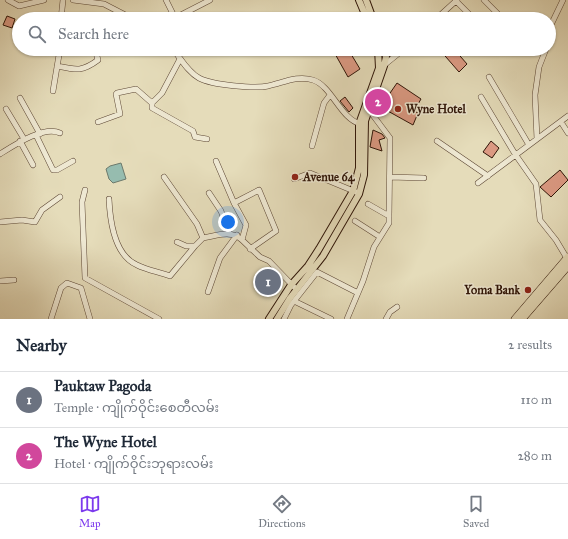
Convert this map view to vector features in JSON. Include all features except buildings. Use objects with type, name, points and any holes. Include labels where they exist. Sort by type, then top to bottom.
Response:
[{"type":"highway","points":[[518,319],[568,260]]},
{"type":"main road","points":[[359,0],[364,12]]},
{"type":"main road","points":[[366,0],[370,12]]},
{"type":"main road","points":[[362,124],[368,110],[381,67],[379,56]]},
{"type":"main road","points":[[277,319],[296,289],[313,270],[328,240],[356,192],[362,124],[386,56]]},
{"type":"main road","points":[[269,319],[291,285],[328,240]]},
{"type":"street","points":[[8,0],[19,6],[44,0]]},
{"type":"street","points":[[62,12],[63,0]]},
{"type":"street","points":[[72,0],[104,4],[119,12]]},
{"type":"street","points":[[166,0],[172,12]]},
{"type":"street","points":[[187,12],[210,0]]},
{"type":"street","points":[[443,12],[456,0],[467,12]]},
{"type":"street","points":[[484,0],[496,12]]},
{"type":"street","points":[[556,14],[563,0]]},
{"type":"street","points":[[53,91],[59,56]]},
{"type":"street","points":[[57,66],[77,70],[83,69],[98,60],[97,56]]},
{"type":"street","points":[[178,56],[200,79],[213,82],[256,88],[297,78],[308,78],[315,80],[350,118],[362,124]]},
{"type":"street","points":[[381,67],[395,56]]},
{"type":"street","points":[[537,139],[535,95],[539,67],[543,56]]},
{"type":"street","points":[[152,103],[162,93],[180,59]]},
{"type":"street","points":[[489,77],[529,145]]},
{"type":"street","points":[[98,122],[120,114],[117,93],[136,89],[152,103],[152,108],[193,131],[195,137],[208,139]]},
{"type":"street","points":[[312,146],[324,103],[330,95]]},
{"type":"street","points":[[482,97],[515,154],[536,184],[541,224],[556,240],[568,260]]},
{"type":"street","points":[[20,98],[53,170],[57,170],[73,161]]},
{"type":"street","points":[[6,109],[33,165]]},
{"type":"street","points":[[347,319],[374,247],[389,223],[390,216],[390,138],[368,110]]},
{"type":"street","points":[[478,183],[568,116]]},
{"type":"street","points":[[561,122],[568,133]]},
{"type":"street","points":[[0,154],[22,140],[53,131],[60,133]]},
{"type":"street","points":[[436,141],[488,176]]},
{"type":"street","points":[[216,161],[234,203],[246,225],[242,240]]},
{"type":"street","points":[[294,179],[310,173],[356,192]]},
{"type":"street","points":[[164,177],[197,224],[203,238]]},
{"type":"street","points":[[390,177],[424,178]]},
{"type":"street","points":[[85,190],[82,202],[85,278],[159,319]]},
{"type":"street","points":[[234,203],[259,190],[276,231],[250,249]]},
{"type":"street","points":[[209,193],[222,211],[229,234]]},
{"type":"street","points":[[0,222],[22,220],[35,222],[42,210],[60,197]]},
{"type":"street","points":[[109,199],[110,222],[120,248],[128,260],[137,265],[170,276],[203,238],[229,234],[237,236],[260,257],[269,260],[296,289]]},
{"type":"street","points":[[368,204],[390,216]]},
{"type":"street","points":[[355,221],[380,237]]},
{"type":"street","points":[[208,292],[220,258],[237,236]]},
{"type":"street","points":[[177,242],[186,246],[195,246]]},
{"type":"street","points":[[284,319],[294,301],[317,272],[358,293]]},
{"type":"street","points":[[0,280],[14,280]]},
{"type":"street","points":[[51,319],[61,288],[67,283],[81,288],[90,319]]},
{"type":"street","points":[[294,301],[331,319]]},
{"type":"street","points":[[386,319],[390,312],[397,307]]},
{"type":"water","points":[[121,163],[126,179],[113,183],[109,179],[106,169],[110,166]]},
{"type":"place","name":"The Wyne Hotel","points":[[378,102]]},
{"type":"place","name":"Wyne Hotel","points":[[398,109]]},
{"type":"place","name":"Avenue 64","points":[[295,177]]},
{"type":"place","name":"Pauktaw Pagoda","points":[[268,282]]},
{"type":"place","name":"Yoma Bank","points":[[528,290]]}]
